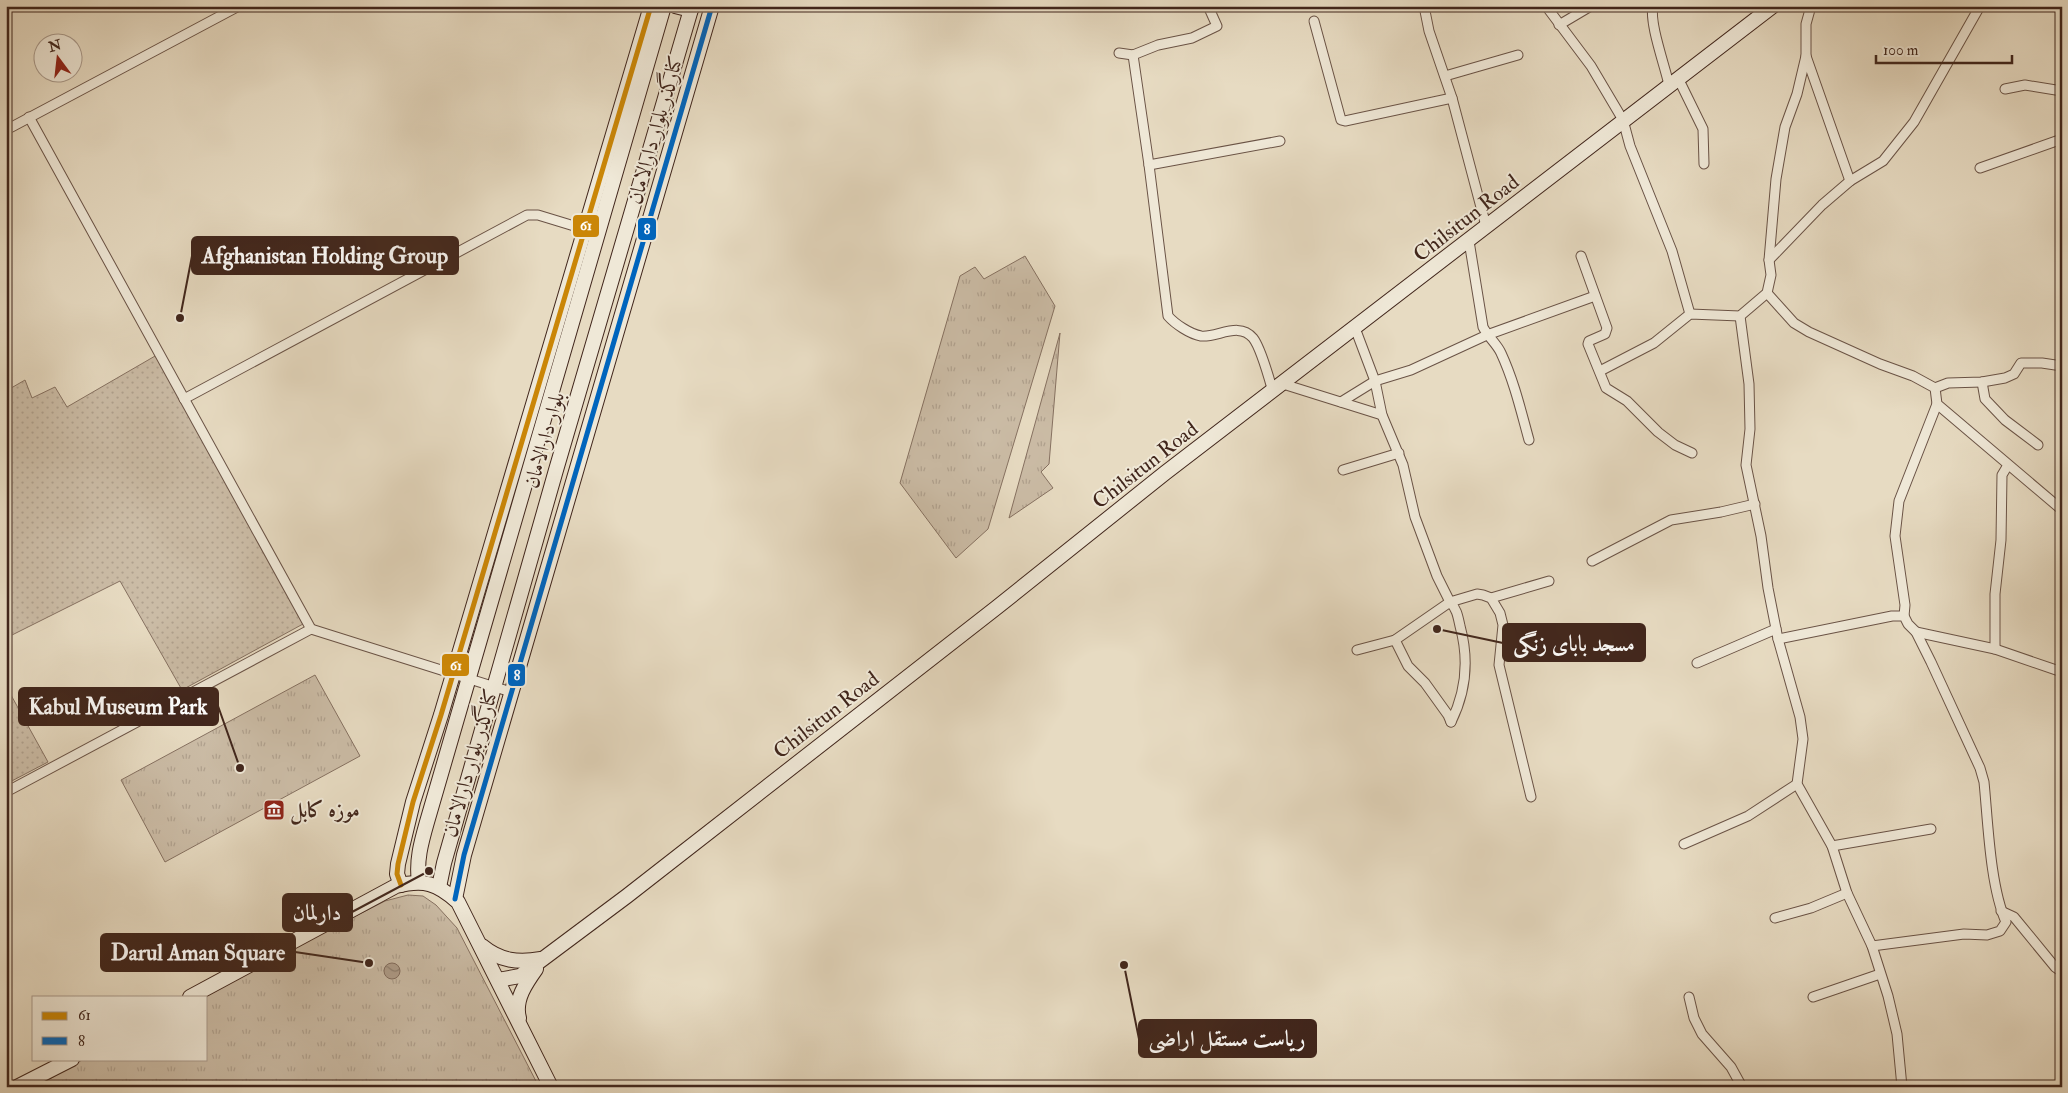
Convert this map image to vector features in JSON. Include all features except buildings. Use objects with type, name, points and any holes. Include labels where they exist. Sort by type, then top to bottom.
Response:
[{"type":"main road","name":"کنارگذر بلوار دارالامان","points":[[401,885],[397,874],[403,840],[650,6]]},
{"type":"main road","name":"بلوار دارالامان","points":[[419,882],[417,866],[419,852],[529,466],[664,6]]},
{"type":"main road","points":[[675,6],[692,8]]},
{"type":"main road","name":"کنارگذر بلوار دارالامان","points":[[455,899],[464,855],[712,6]]},
{"type":"main road","name":"Chilsitun Road","points":[[544,959],[762,791],[1165,474],[1773,6]]},
{"type":"main road","name":"بلوار دارالامان","points":[[439,887],[444,863],[494,686],[692,8]]},
{"type":"main road","points":[[192,996],[401,885],[419,882],[439,887],[458,902],[481,944],[551,1087]]},
{"type":"main road","points":[[481,944],[492,954],[503,959],[524,961],[544,959]]},
{"type":"main road","points":[[498,980],[520,976],[544,959]]},
{"type":"main road","points":[[525,1034],[518,1014],[519,1001],[525,985],[544,959]]},
{"type":"main road","points":[[17,1087],[70,1060]]},
{"type":"street","points":[[6,130],[239,6]]},
{"type":"street","points":[[1119,53],[1133,55],[1158,45],[1192,38],[1217,26],[1208,6]]},
{"type":"street","points":[[1424,6],[1429,31],[1452,98],[1486,226]]},
{"type":"street","points":[[1546,6],[1591,66],[1623,120],[1630,146],[1672,252],[1690,314]]},
{"type":"street","points":[[1559,24],[1591,6]]},
{"type":"street","points":[[1653,6],[1655,30],[1674,82],[1703,129],[1704,164]]},
{"type":"street","points":[[1600,372],[1654,343],[1690,314],[1740,316],[1767,293],[1771,275],[1769,260],[1776,179],[1785,126],[1797,94],[1806,56],[1806,24],[1811,6]]},
{"type":"street","points":[[1769,260],[1822,205],[1850,181],[1883,161],[1914,122],[1980,6]]},
{"type":"street","points":[[1314,21],[1341,120],[1345,121],[1452,98]]},
{"type":"street","points":[[1133,55],[1168,316],[1174,323],[1201,336],[1237,330],[1252,337],[1278,388],[1341,402],[1382,415]]},
{"type":"street","points":[[1445,76],[1518,55]]},
{"type":"street","points":[[1806,56],[1850,181]]},
{"type":"street","points":[[2005,89],[2025,86],[2062,91]]},
{"type":"street","points":[[29,118],[311,629],[511,692]]},
{"type":"street","points":[[1980,168],[2062,138]]},
{"type":"street","points":[[1149,165],[1280,141]]},
{"type":"street","points":[[184,399],[527,215],[538,215],[584,229]]},
{"type":"street","points":[[1469,241],[1483,327],[1486,334],[1500,350],[1513,382],[1529,440]]},
{"type":"street","points":[[1581,256],[1607,328],[1605,334],[1589,341],[1588,344],[1606,388],[1627,401],[1658,432],[1675,445],[1692,453]]},
{"type":"street","points":[[1767,293],[1794,323],[1809,332],[1880,364],[1912,376],[1935,388],[1948,383],[1982,382],[2005,378],[2014,374],[2021,363],[2042,362],[2062,366]]},
{"type":"street","points":[[1341,402],[1375,381],[1411,370],[1486,334],[1595,296]]},
{"type":"street","points":[[1740,316],[1749,384],[1750,429],[1746,465],[1761,536],[1768,588],[1778,639],[1801,724],[1803,739],[1797,784],[1832,846],[1847,893],[1872,946],[1888,996],[1897,1034],[1902,1087]]},
{"type":"street","points":[[1355,328],[1375,381],[1382,415],[1399,453],[1415,517],[1437,576],[1450,602],[1455,607],[1463,636],[1466,665],[1464,686],[1451,722],[1426,683],[1408,666],[1395,640]]},
{"type":"street","points":[[1982,382],[1985,400],[2005,420],[2038,445]]},
{"type":"street","points":[[1872,946],[1964,934],[1987,935],[2000,931],[2006,922],[2001,911],[1984,782],[1980,768],[1916,632],[1908,624],[1904,616],[1905,605],[1895,536],[1900,501],[1937,404],[1935,388]]},
{"type":"street","points":[[1937,404],[2062,510]]},
{"type":"street","points":[[1343,470],[1399,453]]},
{"type":"street","points":[[1995,649],[1995,594],[2001,540],[2002,475],[2008,465]]},
{"type":"street","points":[[1592,560],[1671,520],[1755,504]]},
{"type":"street","points":[[1357,650],[1395,640],[1450,602],[1477,594],[1491,598],[1549,581]]},
{"type":"street","points":[[1491,598],[1500,613],[1503,625],[1499,665],[1531,797]]},
{"type":"street","points":[[1778,639],[1892,616],[1904,616]]},
{"type":"street","points":[[6,792],[311,629]]},
{"type":"street","points":[[1698,663],[1776,629]]},
{"type":"street","points":[[1916,632],[1995,649],[2062,672]]},
{"type":"street","points":[[1684,844],[1748,816],[1797,784]]},
{"type":"street","points":[[1832,846],[1931,829]]},
{"type":"street","points":[[1775,918],[1811,908],[1847,893]]},
{"type":"street","points":[[2001,911],[2014,917],[2055,967],[2062,972]]},
{"type":"street","points":[[1813,997],[1880,974]]},
{"type":"street","points":[[1689,997],[1694,1018],[1702,1034],[1731,1067],[1742,1087]]},
{"type":"green space","points":[[1025,256],[1055,306],[988,529],[956,558],[900,483],[960,276],[975,267],[984,279]]},
{"type":"green space","points":[[1060,333],[1049,464],[1041,472],[1053,488],[1009,518]]},
{"type":"green space","points":[[162,352],[235,498],[303,624],[182,690],[120,581],[6,638],[6,391],[25,380],[32,398],[55,387],[67,407]]},
{"type":"green space","points":[[315,675],[360,756],[165,862],[121,780]]},
{"type":"green space","points":[[6,686],[48,762],[6,784]]},
{"type":"green space","points":[[408,895],[423,896],[436,905],[457,928],[539,1087],[36,1087],[82,1060],[208,1060],[208,996],[199,996],[385,901]]},
{"type":"water","points":[[392,963],[398,965],[400,971],[398,977],[392,979],[386,977],[384,971],[386,965]]},
{"type":"transit line","name":"61","points":[[401,885],[397,874],[398,864],[413,802],[441,715],[651,6]]},
{"type":"transit line","name":"8","points":[[455,899],[464,855],[712,6]]},
{"type":"place","name":"Afghanistan Holding Group","points":[[180,318]]},
{"type":"place","name":"مسجد بابای زنگی","points":[[1437,629]]},
{"type":"place","name":"Kabul Museum Park","points":[[240,768]]},
{"type":"place","name":"موزه کابل","points":[[274,810]]},
{"type":"place","name":"دارلمان","points":[[429,871]]},
{"type":"place","name":"Darul Aman Square","points":[[369,963]]},
{"type":"place","name":"ریاست مستقل اراضی","points":[[1124,965]]}]
